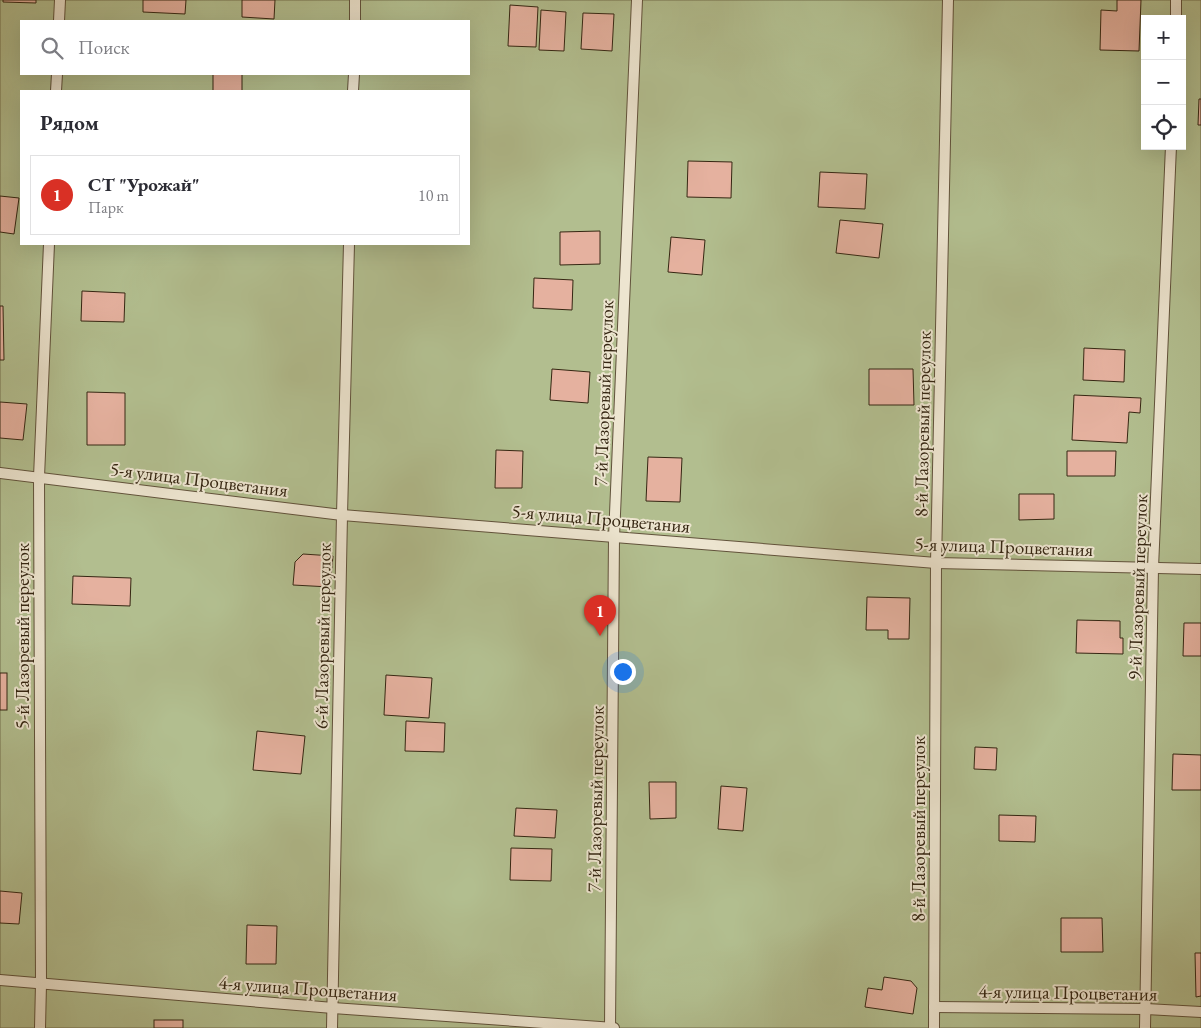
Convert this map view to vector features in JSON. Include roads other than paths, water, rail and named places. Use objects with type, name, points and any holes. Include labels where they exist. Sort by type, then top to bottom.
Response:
[{"type":"lane","points":[[59,20],[60,0]]},
{"type":"lane","points":[[355,0],[355,20]]},
{"type":"lane","name":"7-й Лазоревый переулок","points":[[610,1028],[614,537],[637,0]]},
{"type":"lane","name":"8-й Лазоревый переулок","points":[[934,1028],[936,563],[948,0]]},
{"type":"lane","points":[[1176,0],[1176,15]]},
{"type":"lane","points":[[56,90],[57,75]]},
{"type":"lane","points":[[353,90],[354,75]]},
{"type":"lane","name":"9-й Лазоревый переулок","points":[[1146,1028],[1154,568],[1170,150]]},
{"type":"lane","name":"5-й Лазоревый переулок","points":[[40,1028],[39,477],[50,245]]},
{"type":"lane","name":"6-й Лазоревый переулок","points":[[332,1028],[349,245]]},
{"type":"lane","name":"5-я улица Процветания","points":[[0,473],[342,515],[936,563],[1201,569]]},
{"type":"lane","name":"4-я улица Процветания","points":[[0,980],[333,1008],[614,1028]]},
{"type":"lane","name":"4-я улица Процветания","points":[[934,1007],[1201,1012]]},
{"type":"place","name":"СТ \"Урожай\"","points":[[600,636]]}]
